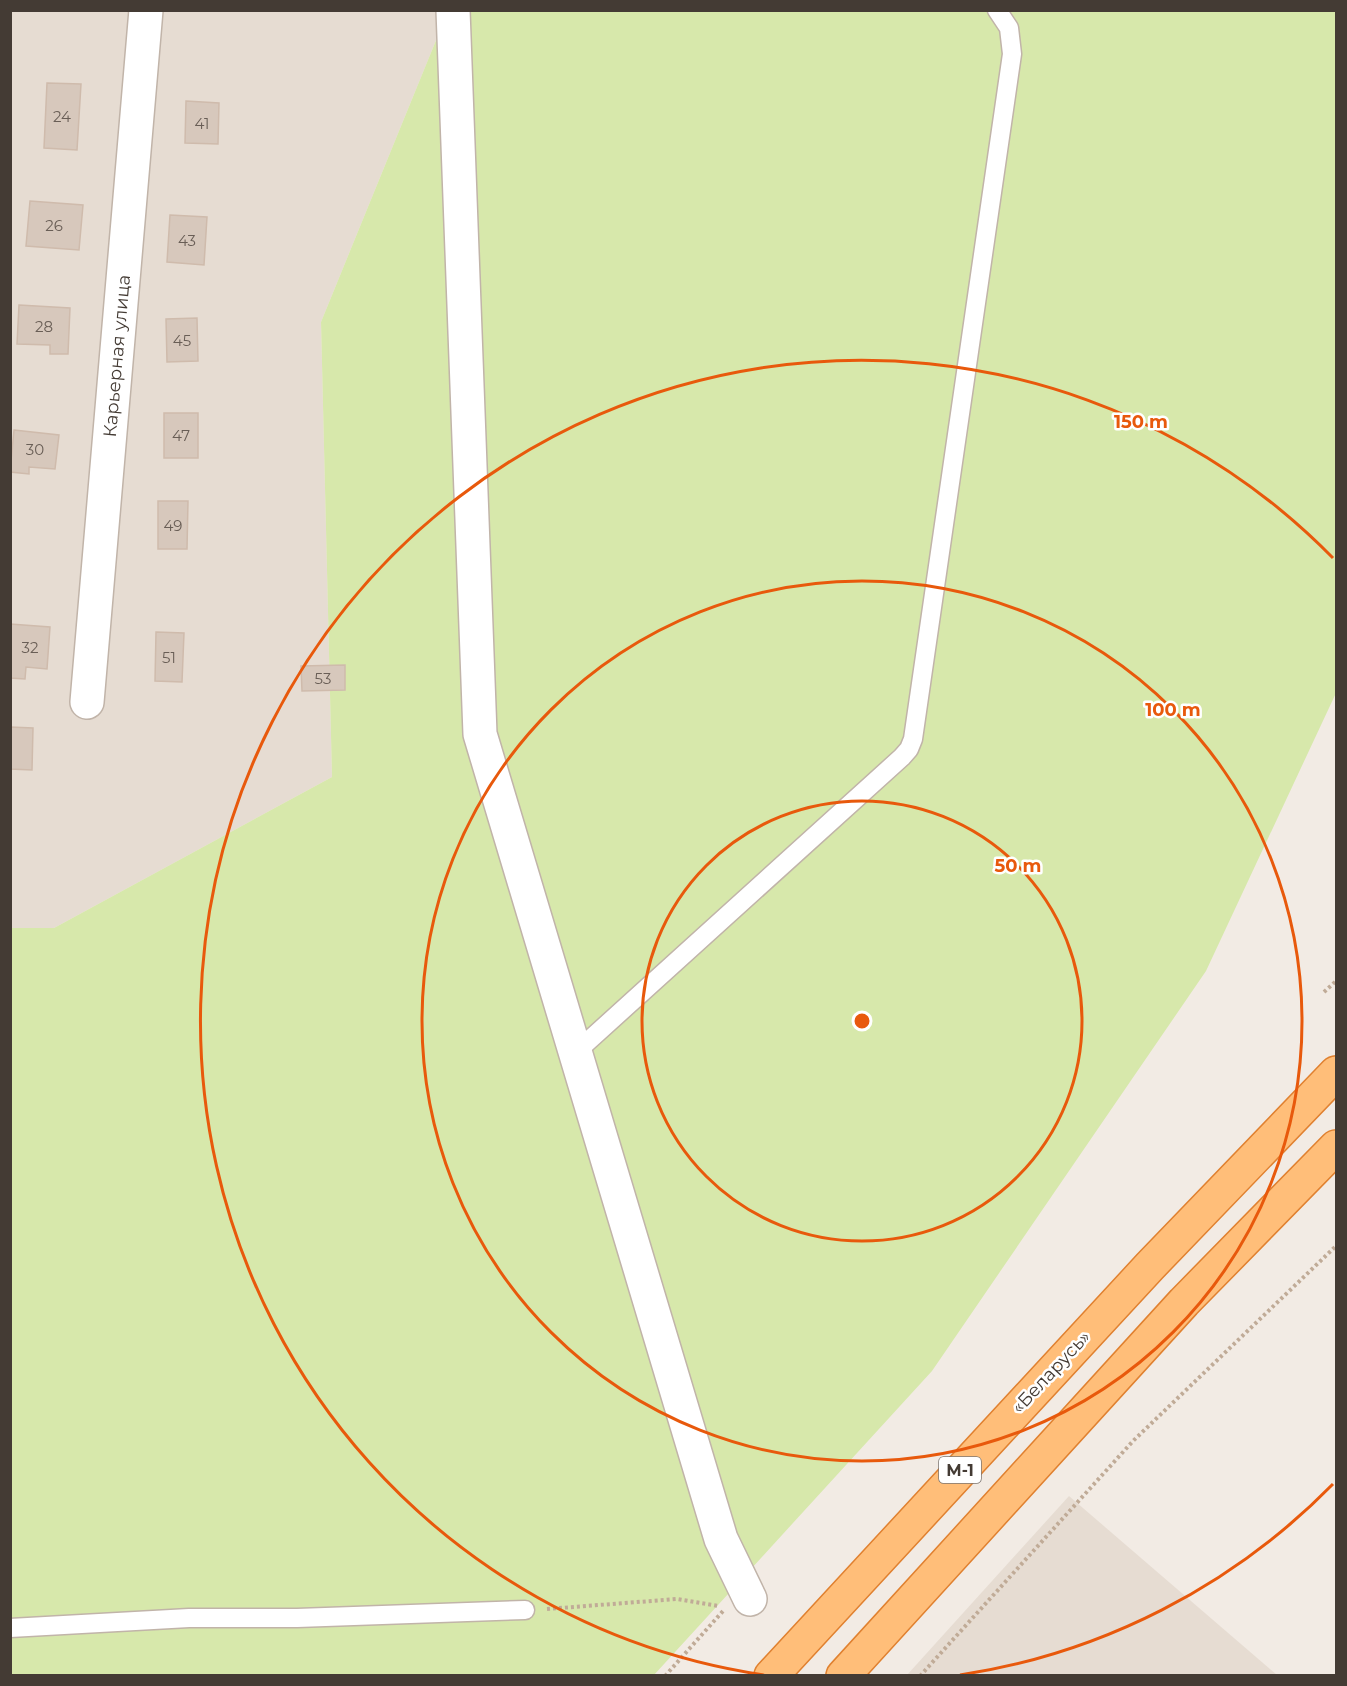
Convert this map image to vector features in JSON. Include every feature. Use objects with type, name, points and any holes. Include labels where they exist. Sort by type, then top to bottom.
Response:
[{"type":"highway","name":"«Беларусь»","points":[[771,1676],[1142,1275],[1336,1073]]},
{"type":"highway","points":[[843,1676],[1184,1302],[1336,1147]]},
{"type":"street","name":"Карьерная улица","points":[[87,702],[146,10]]},
{"type":"street","points":[[453,10],[480,734],[721,1539],[750,1599]]},
{"type":"lane","points":[[575,1053],[902,757],[914,739],[1012,54],[1009,28],[997,10]]},
{"type":"lane","points":[[10,1628],[189,1618],[297,1618],[525,1611]]},
{"type":"path","points":[[1324,992],[1336,981]]},
{"type":"path","points":[[920,1676],[1134,1441],[1336,1246]]},
{"type":"path","points":[[525,1611],[677,1599],[727,1607],[665,1676]]},
{"type":"shaded area","points":[[10,11],[448,11],[321,322],[332,777],[54,928],[10,928]]},
{"type":"shaded area","points":[[1069,1496],[1277,1675],[907,1675]]},
{"type":"green space","points":[[448,11],[1336,11],[1336,693],[1206,971],[932,1371],[654,1675],[11,1675],[10,928],[54,928],[332,777],[321,322]]},
{"type":"building","points":[[47,83],[81,84],[77,150],[44,148]]},
{"type":"building","points":[[186,101],[219,103],[218,144],[185,143]]},
{"type":"building","points":[[30,201],[83,205],[79,250],[26,246]]},
{"type":"building","points":[[170,215],[207,217],[204,265],[167,262]]},
{"type":"building","points":[[19,305],[70,308],[68,354],[50,354],[50,345],[17,344]]},
{"type":"building","points":[[197,318],[198,361],[167,362],[166,319]]},
{"type":"building","points":[[164,413],[198,413],[198,458],[164,458]]},
{"type":"building","points":[[14,430],[59,435],[55,469],[29,467],[29,474],[10,472]]},
{"type":"building","points":[[158,501],[188,501],[187,549],[158,549]]},
{"type":"building","points":[[10,624],[50,627],[47,669],[26,667],[25,679],[10,678]]},
{"type":"building","points":[[156,632],[184,633],[182,682],[155,681]]},
{"type":"building","points":[[345,665],[345,690],[302,691],[301,666]]},
{"type":"building","points":[[10,727],[33,728],[32,770],[10,769]]}]
